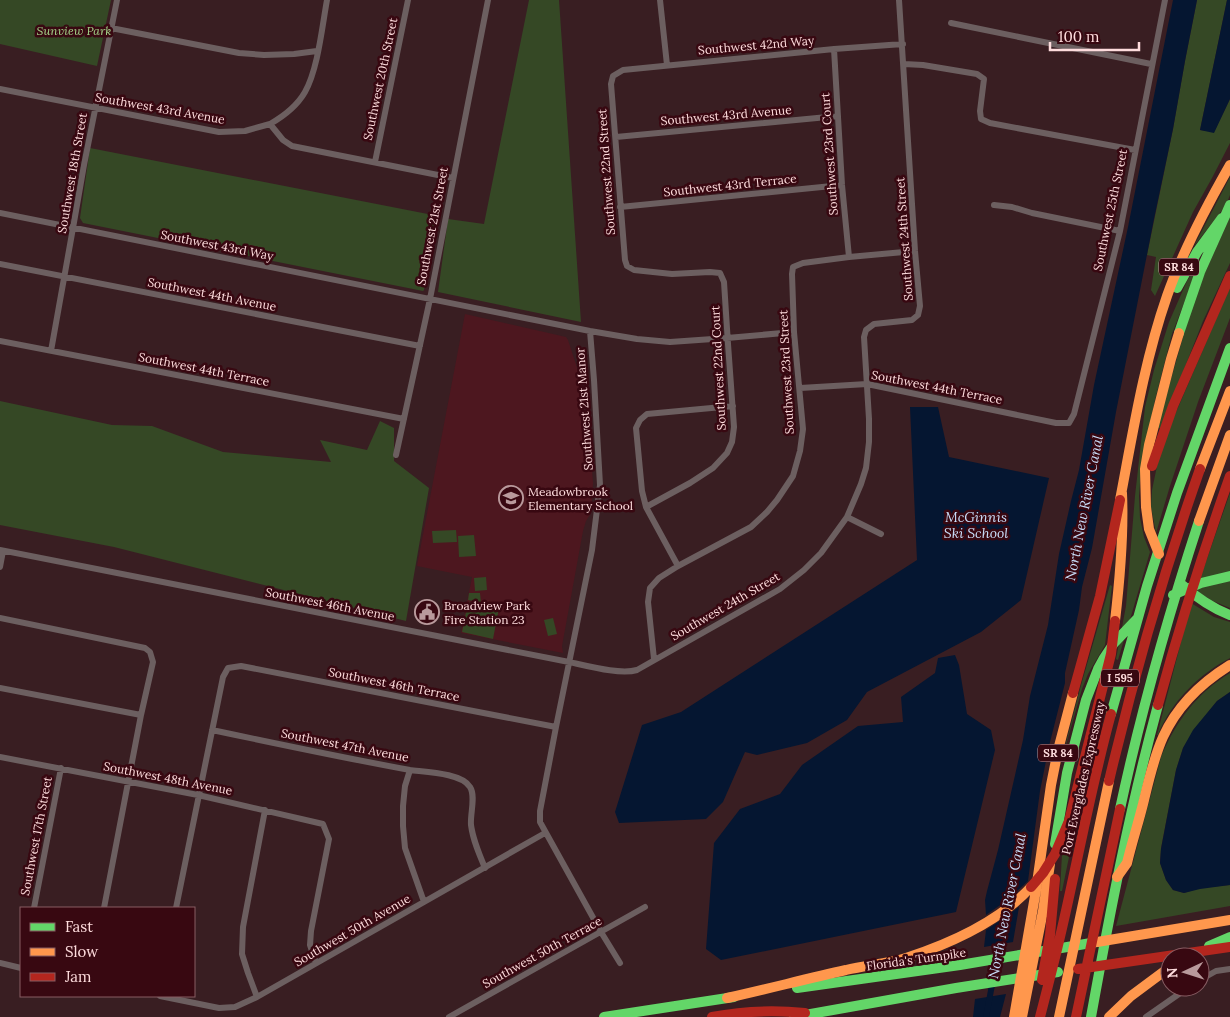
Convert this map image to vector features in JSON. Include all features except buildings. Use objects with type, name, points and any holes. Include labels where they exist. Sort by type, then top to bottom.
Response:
[{"type":"main road","points":[[1218,188],[1230,160]]},
{"type":"main road","name":"SR 84","points":[[1014,1017],[1055,766],[1098,604],[1122,493],[1136,414],[1151,351],[1167,297],[1177,272],[1198,224],[1230,165]]},
{"type":"main road","points":[[1151,351],[1172,298],[1191,262],[1230,206]]},
{"type":"main road","points":[[1230,206],[1200,272],[1187,308],[1152,431],[1145,469],[1146,507],[1149,529],[1156,549],[1167,568],[1198,599],[1216,610],[1230,615]]},
{"type":"main road","points":[[1146,484],[1173,406],[1230,277]]},
{"type":"main road","name":"Port Everglades Expressway","points":[[1038,1017],[1063,924],[1103,743],[1127,654],[1177,493],[1230,348]]},
{"type":"main road","points":[[1059,1017],[1099,824],[1125,714],[1179,532],[1230,392]]},
{"type":"main road","name":"I 595","points":[[1076,1017],[1105,870],[1142,712],[1184,567],[1230,435]]},
{"type":"main road","points":[[1091,1017],[1117,877],[1139,779],[1167,671],[1198,568],[1230,476]]},
{"type":"main road","points":[[727,998],[905,958],[976,929],[1012,905],[1033,886],[1056,854],[1070,821],[1111,654],[1119,588],[1123,518],[1122,493]]},
{"type":"main road","points":[[1022,1017],[1044,911],[1050,864],[1054,855],[1067,773],[1086,700],[1098,669],[1122,634],[1140,616],[1181,591],[1211,580],[1230,576]]},
{"type":"main road","points":[[1117,877],[1127,863],[1156,758],[1168,727],[1180,708],[1194,692],[1230,664]]},
{"type":"main road","points":[[1038,1017],[1052,920],[1056,865],[1054,855]]},
{"type":"main road","name":"Florida's Turnpike","points":[[604,1017],[960,965],[1230,920]]},
{"type":"main road","points":[[1207,947],[1230,937]]},
{"type":"main road","points":[[794,1017],[956,988],[1230,947]]},
{"type":"main road","points":[[1109,1017],[1130,996],[1160,974]]},
{"type":"main road","points":[[712,1017],[772,1010],[826,1017]]},
{"type":"street","name":"Southwest 18th Street","points":[[51,351],[84,165],[117,0]]},
{"type":"street","points":[[327,0],[312,76],[304,92],[294,105],[283,116],[270,124],[292,146],[453,178]]},
{"type":"street","name":"Southwest 20th Street","points":[[375,162],[408,0]]},
{"type":"street","name":"Southwest 21st Street","points":[[396,455],[430,298],[488,0]]},
{"type":"street","points":[[660,0],[667,65]]},
{"type":"street","name":"Southwest 24th Street","points":[[654,659],[780,589],[804,570],[821,553],[848,517],[861,484],[866,468],[869,442],[868,384],[864,337],[866,330],[874,324],[912,320],[918,315],[920,306],[900,0]]},
{"type":"street","name":"Southwest 25th Street","points":[[1069,423],[1074,414],[1120,231],[1164,0]]},
{"type":"street","points":[[951,23],[1152,64]]},
{"type":"street","points":[[112,28],[264,55],[317,52]]},
{"type":"street","name":"Southwest 42nd Way","points":[[614,76],[623,70],[667,65],[903,44]]},
{"type":"street","name":"Southwest 23rd Court","points":[[834,49],[842,185],[849,257]]},
{"type":"street","points":[[904,64],[923,65],[977,74],[984,79],[980,111],[981,119],[990,123],[1134,150]]},
{"type":"street","name":"Southwest 22nd Street","points":[[614,76],[611,84],[620,207],[625,260],[628,266],[634,270],[672,274],[720,273]]},
{"type":"street","name":"Southwest 43rd Avenue","points":[[0,89],[219,132],[245,131],[270,124]]},
{"type":"street","name":"Southwest 43rd Avenue","points":[[616,137],[838,116]]},
{"type":"street","name":"Southwest 43rd Terrace","points":[[620,207],[842,185]]},
{"type":"street","points":[[994,205],[1012,207],[1032,213],[1120,231]]},
{"type":"street","name":"Southwest 43rd Way","points":[[0,214],[430,298]]},
{"type":"street","points":[[849,257],[915,251]]},
{"type":"street","name":"Southwest 23rd Street","points":[[678,566],[750,527],[777,500],[792,476],[800,452],[803,429],[794,332],[793,267],[803,263],[849,257]]},
{"type":"street","name":"Southwest 44th Avenue","points":[[0,264],[420,346]]},
{"type":"street","name":"Southwest 22nd Court","points":[[646,507],[713,468],[727,453],[732,442],[734,428],[733,406],[724,282],[720,273]]},
{"type":"street","points":[[430,298],[637,339],[670,342],[794,332]]},
{"type":"street","name":"Southwest 21st Manor","points":[[569,662],[592,550],[600,485],[590,331]]},
{"type":"street","name":"Southwest 44th Terrace","points":[[0,341],[404,419]]},
{"type":"street","name":"Southwest 44th Terrace","points":[[800,388],[868,384],[1056,423],[1069,423]]},
{"type":"street","points":[[654,659],[648,602],[650,588],[659,578],[678,566],[646,507],[642,491],[636,428],[640,420],[647,414],[733,406]]},
{"type":"street","points":[[848,517],[881,534]]},
{"type":"street","points":[[0,568],[2,550]]},
{"type":"street","name":"Southwest 46th Avenue","points":[[2,550],[626,672],[637,670],[654,659]]},
{"type":"street","points":[[0,618],[145,648],[150,652],[152,662],[104,907]]},
{"type":"street","points":[[569,662],[540,811],[540,822],[600,932],[620,963]]},
{"type":"street","name":"Southwest 46th Terrace","points":[[212,730],[223,677],[228,668],[241,666],[556,727]]},
{"type":"street","points":[[0,688],[141,716]]},
{"type":"street","points":[[176,907],[212,730]]},
{"type":"street","name":"Southwest 47th Avenue","points":[[212,730],[410,770],[456,777],[471,788],[473,795],[470,823],[474,844],[485,868]]},
{"type":"street","name":"Southwest 48th Avenue","points":[[0,757],[198,795],[323,824],[329,839],[310,945],[316,963]]},
{"type":"street","name":"Southwest 17th Street","points":[[34,907],[61,768]]},
{"type":"street","points":[[410,770],[405,786],[403,806],[404,841],[424,902]]},
{"type":"street","points":[[257,997],[242,954],[243,927],[265,810]]},
{"type":"street","name":"Southwest 50th Avenue","points":[[165,997],[219,1008],[235,1007],[257,997],[545,833]]},
{"type":"street","name":"Southwest 50th Terrace","points":[[449,1017],[645,907]]},
{"type":"street","points":[[0,964],[20,968]]},
{"type":"street","points":[[1210,974],[1230,968]]},
{"type":"street","points":[[1146,1017],[1175,997]]},
{"type":"shaded area","name":"Meadowbrook Elementary School","points":[[465,314],[566,337],[582,383],[584,429],[589,431],[593,483],[591,513],[583,531],[562,646],[563,653],[461,633],[472,577],[417,566]]},
{"type":"green space","name":"Sunview Park","points":[[0,0],[111,0],[97,66],[0,44]]},
{"type":"green space","points":[[529,0],[559,0],[581,322],[438,292],[448,219],[484,224]]},
{"type":"green space","points":[[1197,0],[1227,0],[1200,130],[1214,132],[1230,99],[1230,143],[1193,212],[1155,296],[1151,290],[1156,257],[1147,255]]},
{"type":"green space","points":[[90,148],[438,216],[424,290],[83,223],[80,218]]},
{"type":"green space","points":[[1230,177],[1230,195],[1226,205],[1194,246]]},
{"type":"green space","points":[[1230,217],[1230,263],[1203,321],[1161,428],[1157,428],[1195,295]]},
{"type":"green space","points":[[1201,259],[1172,334],[1155,400],[1141,470],[1139,496],[1140,518],[1144,537],[1150,552],[1118,660],[1116,659],[1126,606],[1145,407],[1169,322],[1187,281]]},
{"type":"green space","points":[[1230,287],[1230,318],[1198,402],[1156,533],[1151,507],[1152,490],[1161,447]]},
{"type":"green space","points":[[0,401],[112,425],[152,426],[223,452],[331,462],[320,440],[367,450],[380,421],[394,428],[394,461],[429,488],[406,621],[114,547],[0,525]]},
{"type":"green space","points":[[1230,493],[1230,608],[1208,599],[1196,590]]},
{"type":"green space","points":[[456,530],[457,542],[433,543],[432,531]]},
{"type":"green space","points":[[474,535],[476,556],[459,557],[458,536]]},
{"type":"green space","points":[[486,577],[487,590],[475,591],[474,578]]},
{"type":"green space","points":[[1110,585],[1112,586],[1105,645],[1088,674],[1082,689],[1060,766],[1081,685]]},
{"type":"green space","points":[[469,593],[480,593],[481,603],[468,600]]},
{"type":"green space","points":[[468,602],[499,608],[493,639],[462,632]]},
{"type":"green space","points":[[1191,603],[1214,617],[1230,622],[1230,658],[1208,672],[1187,690],[1170,711],[1157,735]]},
{"type":"green space","points":[[553,618],[557,634],[548,636],[544,620]]},
{"type":"green space","points":[[1230,673],[1230,692],[1217,701],[1194,730],[1183,748],[1176,770],[1161,848],[1160,863],[1166,880],[1173,890],[1184,893],[1200,888],[1230,885],[1230,906],[1116,926],[1161,757],[1173,732],[1189,709],[1207,689]]},
{"type":"green space","points":[[1080,804],[1062,891],[1060,891],[1062,854]]},
{"type":"water","points":[[1173,0],[1197,0],[1116,412],[1092,548],[1082,587],[1079,610],[1065,673],[1065,683],[1040,791],[1028,881],[1006,901],[986,915],[985,900],[1023,740],[1030,696],[1048,625],[1059,554],[1079,470],[1094,385],[1128,227]]},
{"type":"water","points":[[1227,0],[1230,0],[1230,99],[1214,133],[1200,130]]},
{"type":"water","name":"McGinnis Ski School","points":[[910,407],[938,407],[949,457],[1049,478],[1021,600],[981,632],[867,692],[847,720],[807,743],[757,755],[745,752],[723,802],[706,819],[619,823],[615,812],[642,725],[681,712],[917,560]]},
{"type":"water","points":[[955,655],[959,665],[967,714],[991,730],[995,750],[956,912],[721,960],[706,949],[714,843],[740,809],[780,794],[802,765],[858,726],[903,722],[901,697],[935,673],[938,658]]},
{"type":"water","points":[[1230,692],[1230,885],[1184,893],[1173,890],[1166,880],[1160,863],[1176,770],[1183,748],[1193,730],[1217,701]]},
{"type":"water","points":[[1019,907],[1013,942],[984,947],[986,930]]},
{"type":"water","points":[[1006,994],[1000,1017],[973,1017],[975,999]]},
{"type":"waterway","name":"North New River Canal","points":[[986,1017],[1001,937]]},
{"type":"traffic: fast","points":[[1179,333],[1200,272],[1230,205]]},
{"type":"traffic: fast","points":[[1177,288],[1197,252],[1222,218]]},
{"type":"traffic: fast","points":[[1111,714],[1147,586],[1177,493],[1230,348]]},
{"type":"traffic: fast","points":[[1120,809],[1156,664],[1199,521]]},
{"type":"traffic: fast","points":[[1173,595],[1201,583],[1230,576]]},
{"type":"traffic: fast","points":[[1181,584],[1204,602],[1230,615]]},
{"type":"traffic: fast","points":[[1055,844],[1067,773],[1086,700],[1104,658],[1114,643],[1137,619]]},
{"type":"traffic: fast","points":[[1091,1017],[1121,860],[1138,782],[1158,705]]},
{"type":"traffic: fast","points":[[1209,946],[1230,937]]},
{"type":"traffic: fast","points":[[797,988],[960,965],[1097,942]]},
{"type":"traffic: fast","points":[[794,1017],[1058,972]]},
{"type":"traffic: fast","points":[[604,1017],[734,997]]},
{"type":"traffic: slow","points":[[1120,500],[1145,372],[1167,296],[1195,229],[1230,165]]},
{"type":"traffic: slow","points":[[1159,554],[1149,529],[1146,507],[1145,469],[1149,445],[1179,333]]},
{"type":"traffic: slow","points":[[1200,469],[1230,391]]},
{"type":"traffic: slow","points":[[1199,521],[1230,435]]},
{"type":"traffic: slow","points":[[1115,621],[1121,557],[1122,493]]},
{"type":"traffic: slow","points":[[1117,877],[1127,863],[1154,760],[1169,726],[1175,715],[1191,696],[1209,679],[1230,665]]},
{"type":"traffic: slow","points":[[1014,1017],[1036,890],[1051,785],[1073,693]]},
{"type":"traffic: slow","points":[[1059,1017],[1109,781]]},
{"type":"traffic: slow","points":[[1022,1017],[1043,911],[1050,864]]},
{"type":"traffic: slow","points":[[727,998],[854,968],[899,960],[940,946],[990,921],[1031,887]]},
{"type":"traffic: slow","points":[[1097,942],[1230,920]]},
{"type":"traffic: slow","points":[[1109,1017],[1131,996],[1160,974]]},
{"type":"traffic: jam","points":[[1152,466],[1173,406],[1230,276]]},
{"type":"traffic: jam","points":[[1109,781],[1150,624],[1200,469]]},
{"type":"traffic: jam","points":[[1158,705],[1174,647],[1230,476]]},
{"type":"traffic: jam","points":[[1073,693],[1100,596],[1120,500]]},
{"type":"traffic: jam","points":[[1031,887],[1055,854],[1069,821],[1111,654],[1115,621]]},
{"type":"traffic: jam","points":[[1040,1017],[1111,714]]},
{"type":"traffic: jam","points":[[1076,1017],[1120,809]]},
{"type":"traffic: jam","points":[[1042,980],[1050,935],[1055,879]]},
{"type":"traffic: jam","points":[[1078,969],[1230,947]]},
{"type":"traffic: jam","points":[[712,1017],[758,1012],[805,1013]]},
{"type":"place","name":"Meadowbrook Elementary School","points":[[511,498]]},
{"type":"place","name":"Broadview Park Fire Station 23","points":[[427,612]]}]
